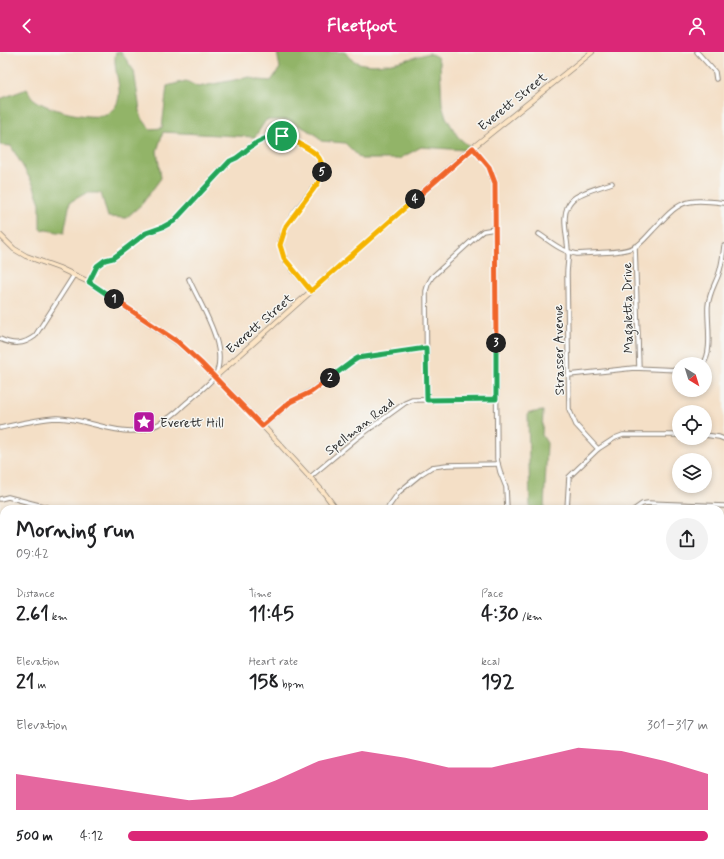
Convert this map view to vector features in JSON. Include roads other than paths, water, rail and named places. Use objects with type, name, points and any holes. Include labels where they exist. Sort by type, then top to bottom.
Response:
[{"type":"street","name":"Everett Street","points":[[214,377],[473,148],[592,52]]},
{"type":"street","points":[[697,52],[715,72],[716,79]]},
{"type":"street","points":[[89,282],[97,266],[105,260],[113,258],[146,233],[174,221],[230,161],[239,158],[250,147],[276,135],[288,137],[309,149],[317,155],[322,168],[322,174],[318,183],[286,226],[280,245],[284,258],[311,291]]},
{"type":"street","points":[[473,148],[489,167],[495,183],[496,399],[498,464],[506,486],[507,505]]},
{"type":"street","name":"Strasser Avenue","points":[[598,449],[581,432],[572,419],[568,402],[568,252],[566,216],[571,200],[612,183]]},
{"type":"street","points":[[539,234],[559,248],[577,254],[629,249],[643,241],[675,207],[685,202],[695,200],[724,203]]},
{"type":"street","points":[[427,400],[426,291],[428,284],[432,278],[478,235],[483,231],[495,229]]},
{"type":"street","points":[[0,235],[14,249],[26,256],[89,282],[171,336],[262,426],[333,505]]},
{"type":"street","name":"Magaletta Drive","points":[[635,246],[639,368]]},
{"type":"street","points":[[707,357],[708,305],[711,291],[722,264],[724,246]]},
{"type":"street","points":[[0,339],[18,344],[34,336],[74,275]]},
{"type":"street","points":[[0,428],[57,418],[126,431],[148,429],[164,422],[214,377],[219,360],[218,347],[213,329],[189,279]]},
{"type":"street","points":[[262,426],[290,402],[311,392],[356,359],[426,348]]},
{"type":"street","points":[[569,375],[639,368],[672,370]]},
{"type":"street","name":"Spellman Road","points":[[309,478],[351,443],[405,403],[412,400],[496,399]]},
{"type":"street","points":[[567,505],[569,477],[598,449],[614,438],[623,435],[672,435]]},
{"type":"street","points":[[712,436],[724,439]]},
{"type":"street","points":[[390,505],[399,492],[432,467],[447,465],[498,464]]},
{"type":"street","points":[[0,499],[8,497],[39,505]]},
{"type":"street","points":[[641,505],[696,505]]},
{"type":"place","name":"Everett Hill","points":[[144,422]]}]
